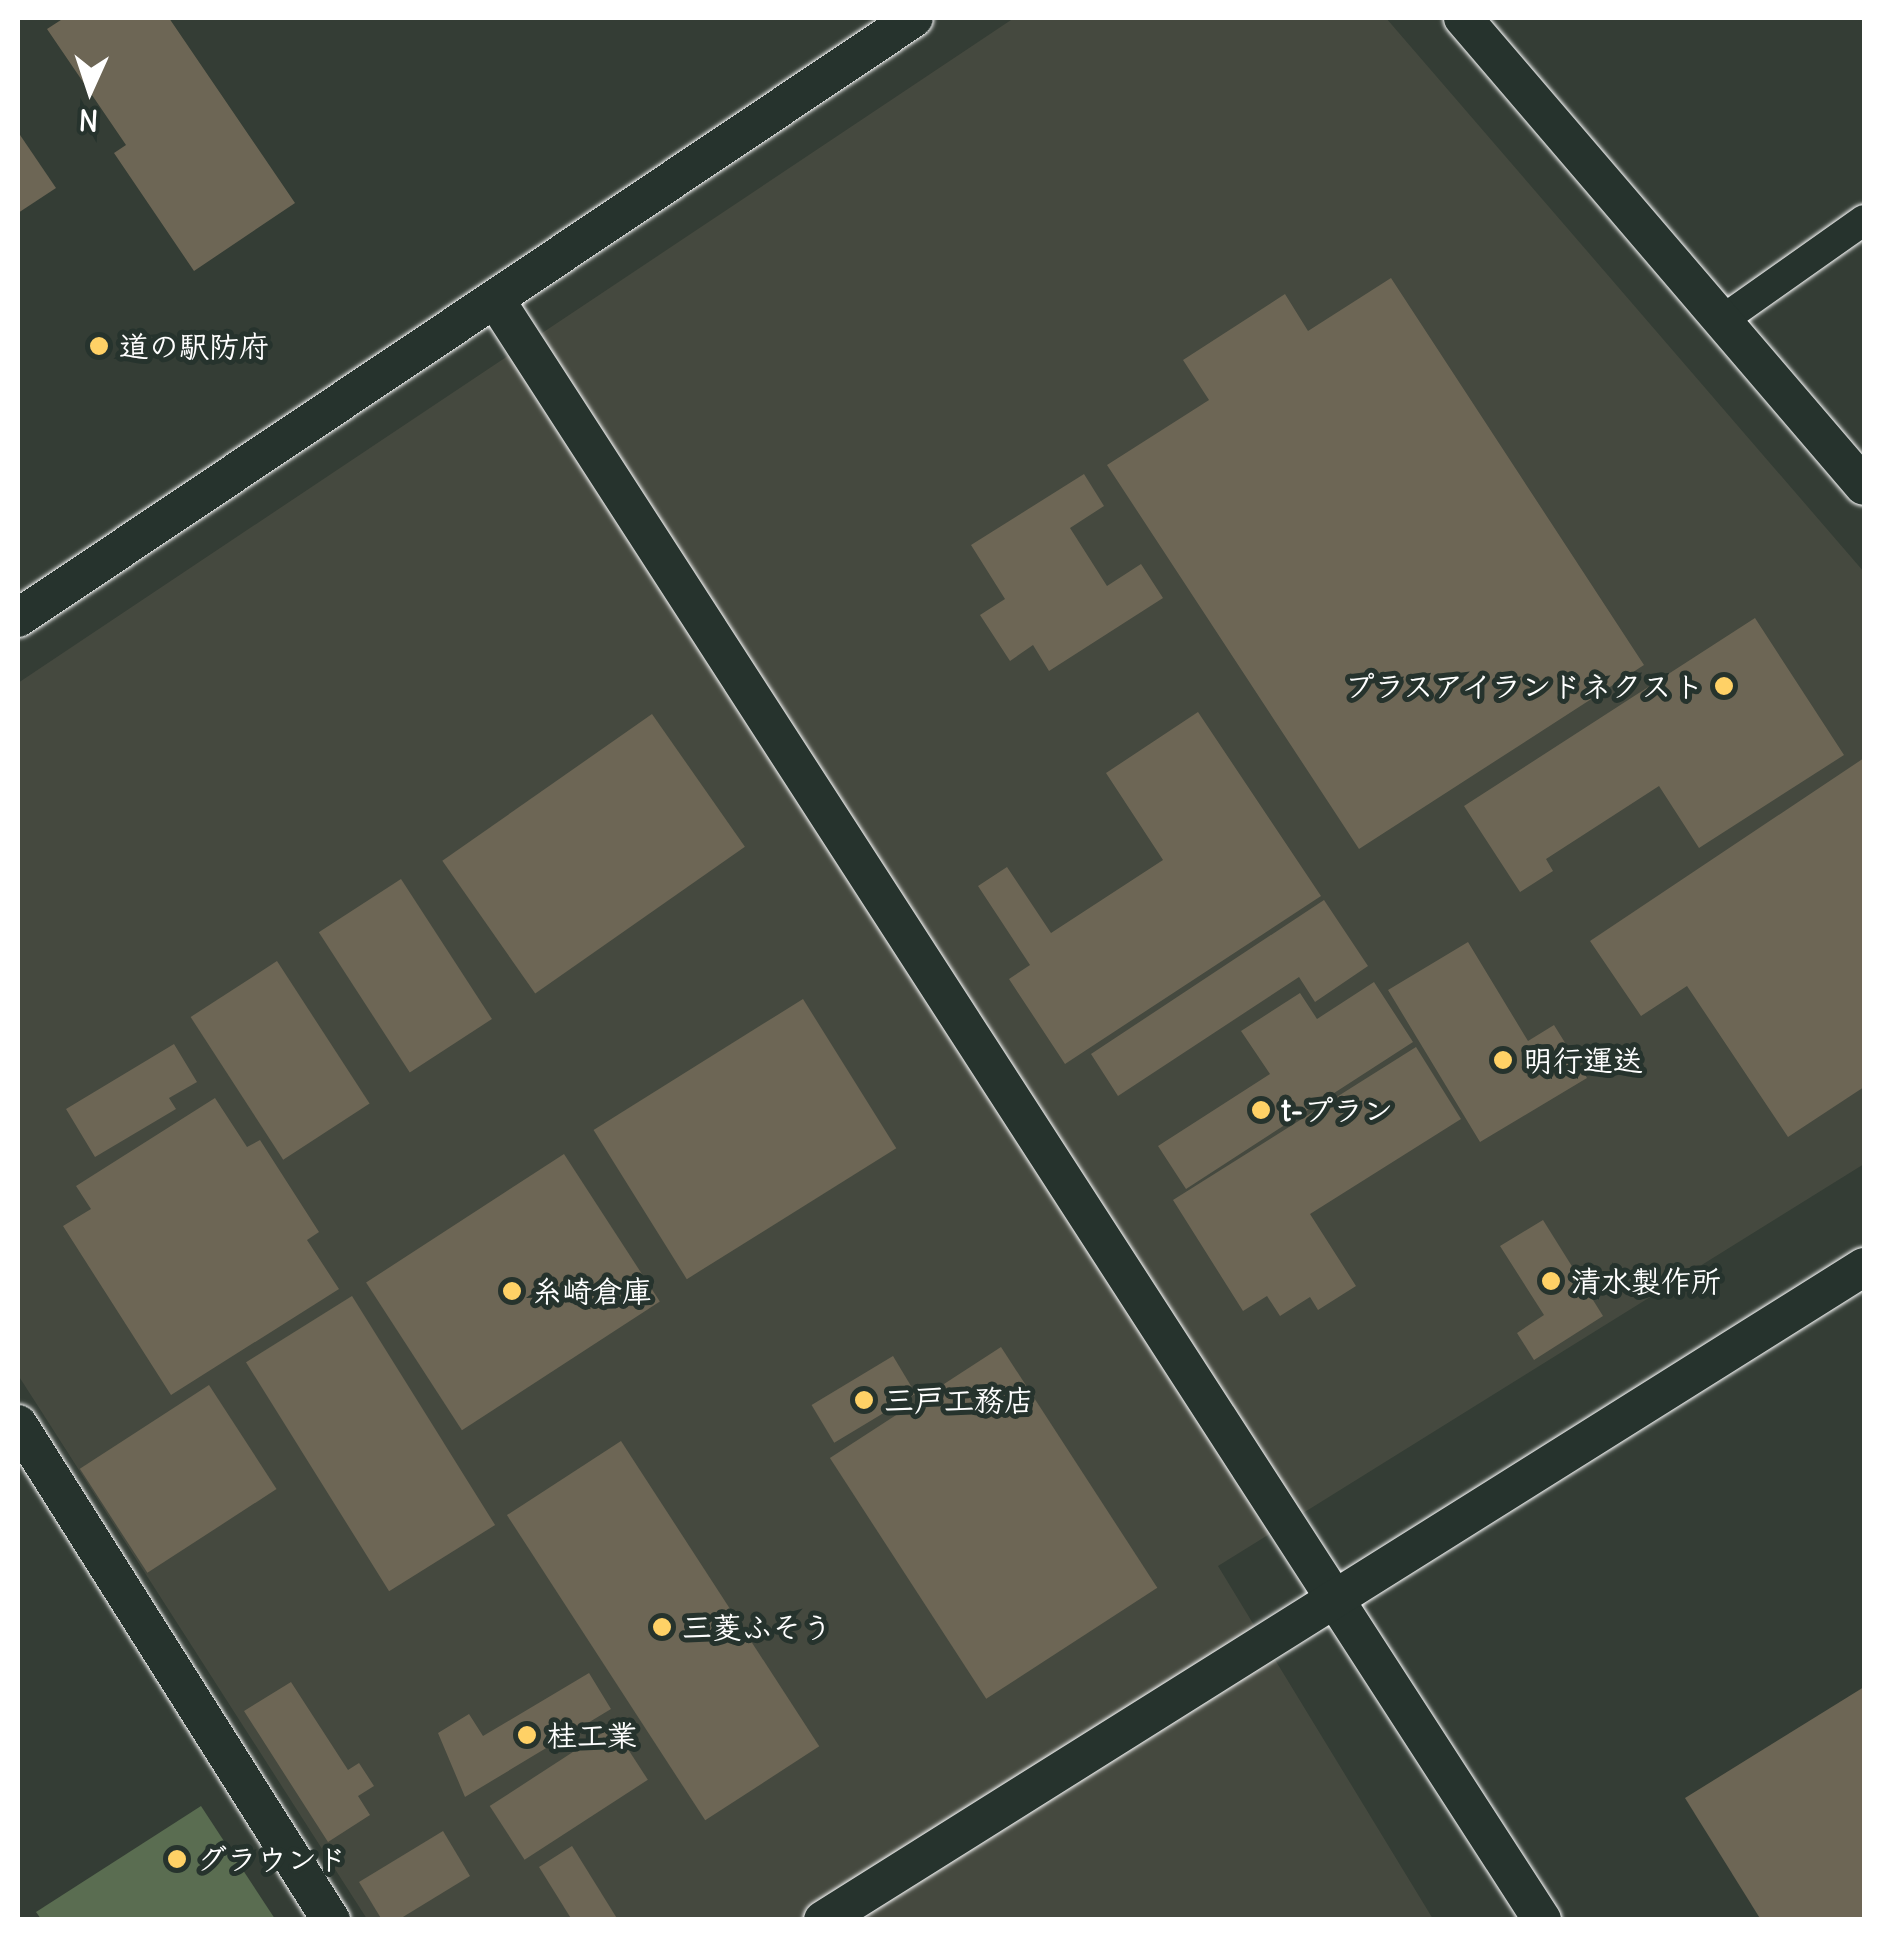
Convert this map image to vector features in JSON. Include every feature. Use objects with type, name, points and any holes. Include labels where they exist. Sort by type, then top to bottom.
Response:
[{"type":"street","points":[[18,618],[497,302],[914,18]]},
{"type":"street","points":[[1463,18],[1864,486]]},
{"type":"street","points":[[1721,321],[1864,220]]},
{"type":"street","points":[[497,302],[1542,1920]]},
{"type":"street","points":[[823,1920],[1864,1267]]},
{"type":"street","points":[[18,1424],[331,1920]]},
{"type":"shaded area","points":[[1014,18],[1386,18],[1864,572],[1864,1164],[1218,1566],[1433,1919],[367,1919],[18,1375],[18,683]]},
{"type":"green space","name":"グラウンド","points":[[201,1806],[275,1919],[41,1919],[36,1912]]},
{"type":"building","points":[[64,18],[169,18],[295,203],[194,271],[114,153],[126,145],[47,29]]},
{"type":"building","points":[[18,132],[56,188],[18,213]]},
{"type":"building","points":[[1391,278],[1644,665],[1359,849],[1107,465],[1209,400],[1183,360],[1285,294],[1308,331]]},
{"type":"building","points":[[1084,474],[1104,506],[1070,528],[1107,586],[1141,564],[1163,598],[1049,671],[1033,645],[1010,661],[980,615],[1005,599],[971,545]]},
{"type":"building","name":"プラスアイランドネクスト","points":[[1755,618],[1844,755],[1699,848],[1659,786],[1546,859],[1553,871],[1520,892],[1464,806]]},
{"type":"building","points":[[1198,712],[1321,896],[1065,1064],[1009,979],[1030,965],[978,886],[1007,867],[1051,933],[1163,860],[1106,773]]},
{"type":"building","points":[[652,714],[745,847],[535,994],[442,861]]},
{"type":"building","points":[[1864,758],[1864,1087],[1788,1137],[1687,986],[1641,1016],[1590,941]]},
{"type":"building","points":[[401,879],[492,1019],[410,1072],[319,932]]},
{"type":"building","points":[[1324,900],[1368,966],[1315,1002],[1299,977],[1118,1096],[1091,1054]]},
{"type":"building","name":"明行運送","points":[[1468,942],[1528,1041],[1554,1025],[1587,1078],[1480,1142],[1388,990]]},
{"type":"building","points":[[277,961],[370,1104],[283,1160],[191,1017]]},
{"type":"building","name":"t-プラン","points":[[1374,982],[1413,1042],[1186,1189],[1158,1146],[1270,1074],[1241,1031],[1300,993],[1317,1019]]},
{"type":"building","points":[[803,999],[896,1148],[687,1279],[594,1130]]},
{"type":"building","points":[[174,1044],[197,1082],[169,1098],[176,1109],[95,1157],[66,1109]]},
{"type":"building","points":[[1416,1047],[1461,1119],[1310,1214],[1356,1286],[1318,1310],[1310,1297],[1280,1316],[1267,1296],[1243,1311],[1173,1200]]},
{"type":"building","points":[[215,1098],[247,1147],[260,1140],[319,1232],[307,1240],[339,1289],[171,1395],[63,1226],[91,1209],[76,1186]]},
{"type":"building","name":"糸崎倉庫","points":[[564,1154],[660,1302],[462,1430],[366,1283]]},
{"type":"building","name":"清水製作所","points":[[1543,1220],[1603,1316],[1534,1360],[1517,1333],[1544,1315],[1500,1246]]},
{"type":"building","points":[[352,1296],[495,1525],[389,1591],[246,1362]]},
{"type":"building","points":[[1001,1347],[1157,1588],[986,1699],[830,1458]]},
{"type":"building","name":"三戸工務店","points":[[893,1356],[916,1394],[834,1443],[812,1405]]},
{"type":"building","points":[[209,1385],[277,1489],[147,1573],[80,1469]]},
{"type":"building","points":[[621,1441],[819,1746],[705,1820],[507,1515]]},
{"type":"building","name":"桂工業","points":[[589,1673],[611,1709],[465,1797],[438,1733],[469,1714],[483,1736]]},
{"type":"building","points":[[291,1682],[348,1770],[359,1763],[374,1786],[358,1796],[370,1815],[328,1842],[244,1711]]},
{"type":"building","points":[[1864,1687],[1864,1920],[1761,1920],[1685,1798]]},
{"type":"building","points":[[613,1726],[648,1780],[525,1860],[490,1806]]},
{"type":"building","points":[[443,1831],[470,1876],[398,1920],[382,1920],[359,1882]]},
{"type":"building","points":[[572,1846],[618,1920],[572,1920],[539,1867]]},
{"type":"place","name":"道の駅防府","points":[[99,346]]},
{"type":"place","name":"プラスアイランドネクスト","points":[[1724,686]]},
{"type":"place","name":"明行運送","points":[[1503,1060]]},
{"type":"place","name":"t-プラン","points":[[1261,1110]]},
{"type":"place","name":"清水製作所","points":[[1551,1281]]},
{"type":"place","name":"糸崎倉庫","points":[[512,1291]]},
{"type":"place","name":"三戸工務店","points":[[864,1400]]},
{"type":"place","name":"三菱ふそう","points":[[662,1627]]},
{"type":"place","name":"桂工業","points":[[527,1735]]},
{"type":"place","name":"グラウンド","points":[[177,1859]]}]
